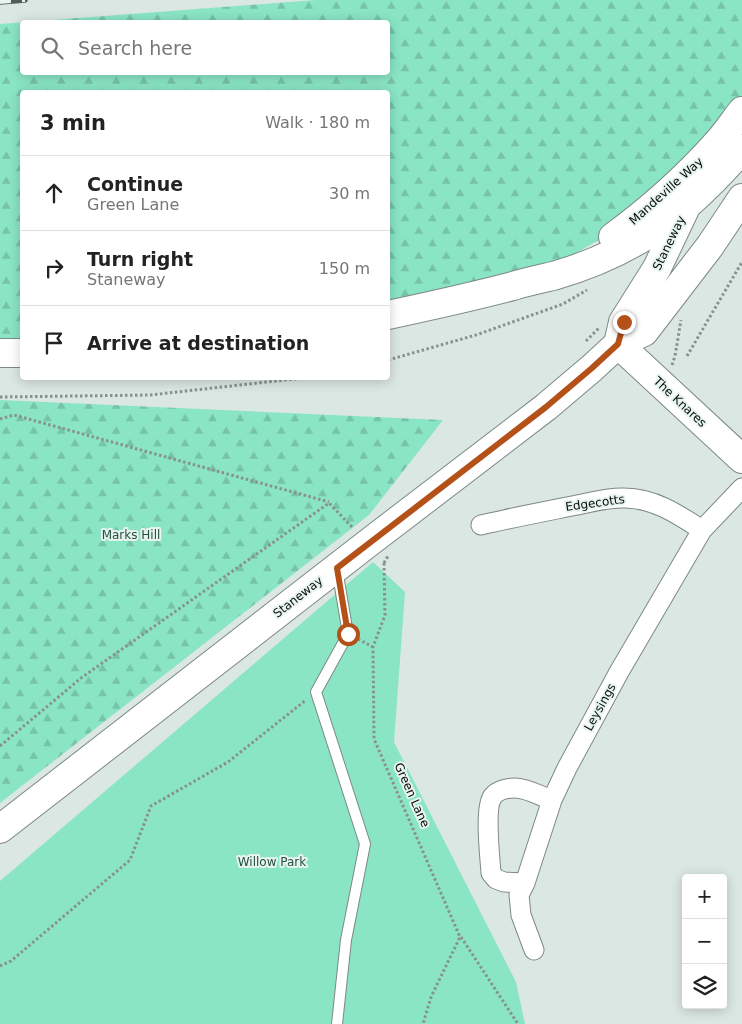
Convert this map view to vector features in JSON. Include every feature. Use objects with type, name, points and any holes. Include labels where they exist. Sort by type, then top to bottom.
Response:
[{"type":"main road","name":"Mandeville Way","points":[[523,283],[596,248],[643,215],[678,184],[731,145],[742,111]]},
{"type":"main road","name":"Staneway","points":[[0,829],[337,568],[376,554],[592,368],[611,333],[624,322],[657,268],[706,162],[731,145]]},
{"type":"main road","name":"Staneway","points":[[611,333],[644,332],[710,246],[742,198]]},
{"type":"main road","name":"Mandeville Way","points":[[390,315],[554,276],[606,257],[654,230],[687,204]]},
{"type":"main road","name":"The Knares","points":[[611,333],[742,460]]},
{"type":"main road","points":[[0,353],[20,353]]},
{"type":"street","name":"Leysings","points":[[534,950],[520,915],[519,895],[525,883],[552,800],[566,768],[619,672],[702,530],[742,488]]},
{"type":"street","name":"Edgecotts","points":[[481,524],[601,500],[626,498],[658,505],[676,513],[702,530]]},
{"type":"street","points":[[525,883],[504,882],[496,879],[491,872],[488,814],[490,804],[493,796],[499,792],[504,789],[516,788],[552,800]]},
{"type":"lane","points":[[337,568],[348,634],[316,692],[365,844],[346,940],[337,1024]]},
{"type":"path","points":[[688,356],[742,262]]},
{"type":"path","points":[[390,359],[476,335],[562,304],[587,290]]},
{"type":"path","points":[[580,346],[611,333]]},
{"type":"path","points":[[0,397],[150,394],[284,380]]},
{"type":"path","points":[[0,418],[14,415],[329,503],[376,554]]},
{"type":"path","points":[[0,746],[81,678],[329,503]]},
{"type":"path","name":"Green Lane","points":[[376,554],[385,615],[373,647],[374,739],[460,937],[518,1024]]},
{"type":"path","points":[[0,966],[12,961],[130,860],[151,806],[228,762],[316,692]]},
{"type":"path","points":[[423,1024],[431,996],[460,937]]},
{"type":"green space","points":[[315,0],[742,0],[742,111],[643,215],[523,283],[390,315],[390,90],[20,90],[20,353],[0,353],[0,24],[20,22],[20,75],[390,75],[390,20],[52,20]]},
{"type":"green space","name":"Marks Hill","points":[[0,400],[443,420],[369,515],[0,803]]},
{"type":"green space","name":"Willow Park","points":[[373,562],[405,592],[394,742],[516,982],[525,1024],[0,1024],[0,881]]},
{"type":"railway","points":[[0,2],[25,0]]},
{"type":"route","points":[[348,634],[337,568],[546,407],[592,368],[618,344],[624,322]]}]
